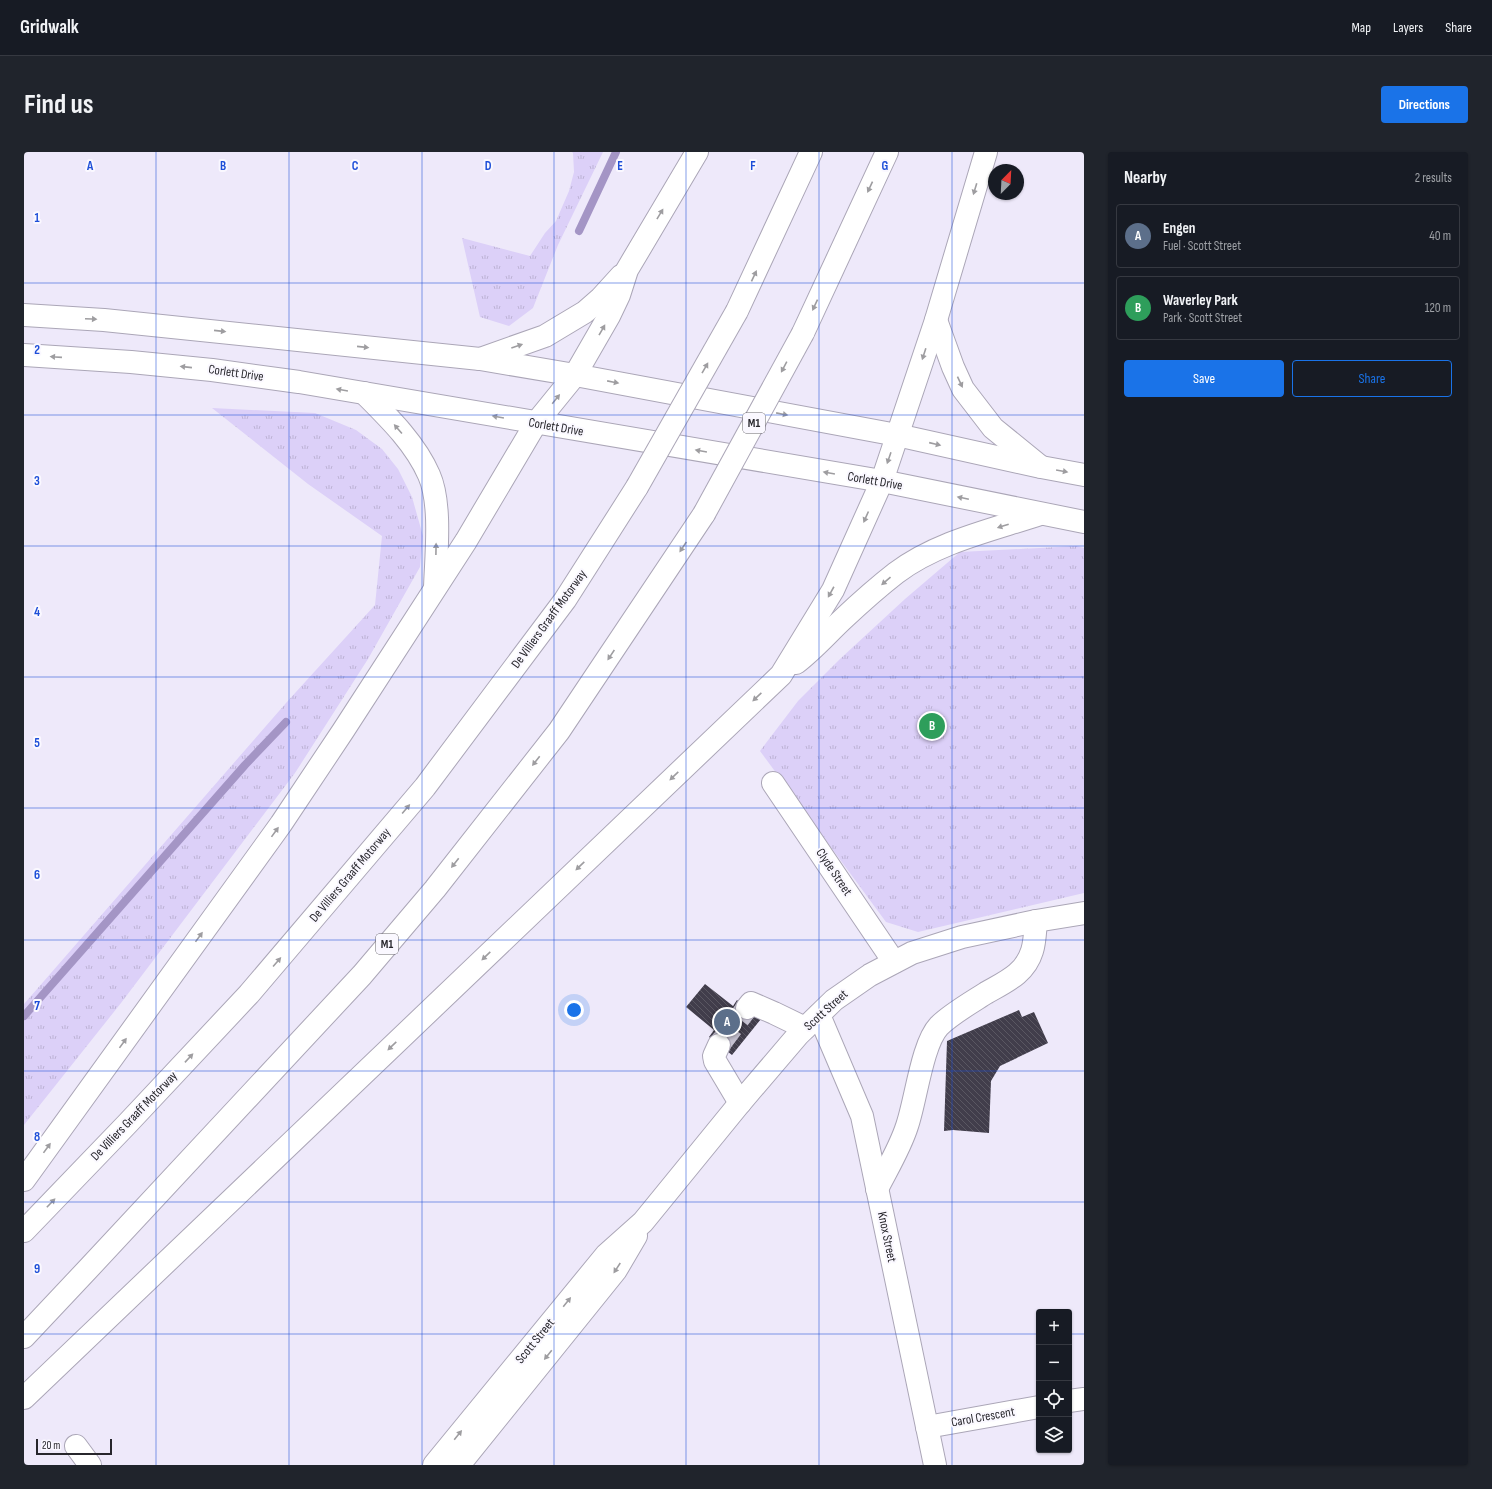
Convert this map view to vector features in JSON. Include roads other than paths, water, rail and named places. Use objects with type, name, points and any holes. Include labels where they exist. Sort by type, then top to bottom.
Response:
[{"type":"main road","points":[[480,359],[545,336],[585,312],[601,298],[627,270],[697,152]]},
{"type":"main road","name":"De Villiers Graaff Motorway","points":[[24,1231],[249,994],[424,787],[564,600],[637,487],[738,311],[811,152]]},
{"type":"main road","name":"M1","points":[[24,1337],[88,1270],[356,980],[435,889],[559,731],[704,514],[803,332],[887,152]]},
{"type":"main road","points":[[781,675],[833,590],[882,481],[936,320],[986,152]]},
{"type":"main road","points":[[24,1180],[281,824],[343,732],[466,541],[536,423],[575,375],[609,316],[619,295],[627,270]]},
{"type":"main road","points":[[24,315],[167,326],[480,359],[575,375],[897,435],[1084,475]]},
{"type":"main road","points":[[936,320],[953,367],[963,389],[993,428],[1041,467]]},
{"type":"main road","name":"Corlett Drive","points":[[24,355],[131,362],[212,370],[299,382],[882,481],[1084,522]]},
{"type":"main road","points":[[364,394],[405,436],[420,457],[430,476],[435,500],[435,588]]},
{"type":"main road","points":[[24,1398],[781,675],[809,653],[843,619],[903,569],[945,545],[1040,514]]},
{"type":"main road","name":"Clyde Street","points":[[773,783],[894,962]]},
{"type":"main road","name":"Scott Street","points":[[434,1465],[606,1255],[643,1222],[740,1103],[812,1022],[834,1000],[855,984],[912,953],[962,937],[1084,913]]},
{"type":"main road","points":[[877,1189],[912,1114],[926,1054],[935,1032],[939,1026],[950,1017],[1014,977],[1023,969],[1032,953],[1035,941],[1036,922]]},
{"type":"main road","points":[[747,1008],[751,1003],[774,1013],[812,1022]]},
{"type":"main road","name":"Knox Street","points":[[812,1022],[862,1116],[935,1465]]},
{"type":"main road","points":[[719,1045],[714,1056],[715,1061],[740,1103]]},
{"type":"main road","name":"Scott Street","points":[[460,1465],[616,1270],[643,1222]]},
{"type":"main road","points":[[1072,1401],[1084,1399]]},
{"type":"main road","name":"Carol Crescent","points":[[927,1427],[1036,1408]]},
{"type":"main road","points":[[76,1446],[90,1465]]},
{"type":"waterway","points":[[579,231],[616,152]]},
{"type":"waterway","points":[[24,1016],[245,765],[286,722]]},
{"type":"tunnel","points":[[719,1045],[747,1008]]},
{"type":"place","name":"Waverley Park","points":[[932,726]]},
{"type":"place","name":"Engen","points":[[727,1022]]}]
